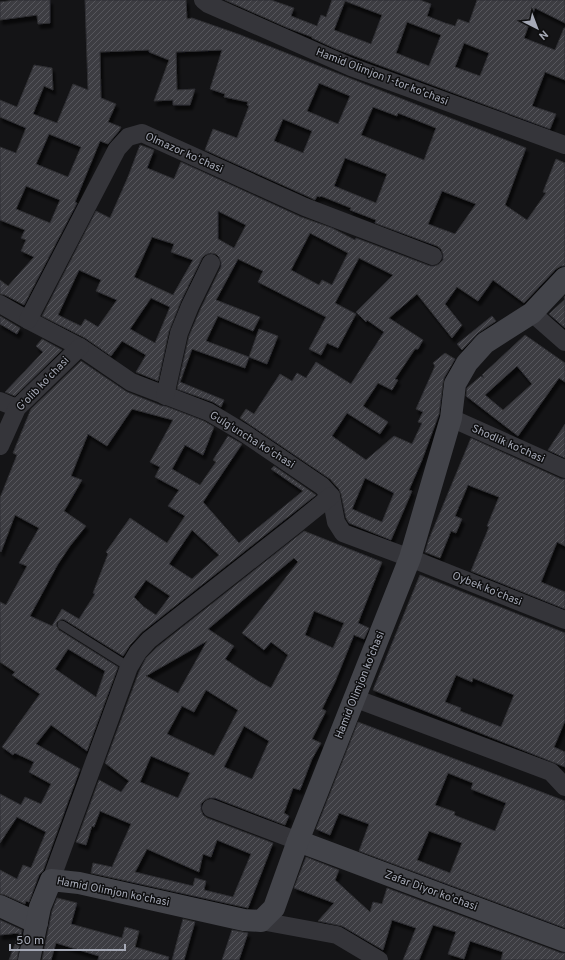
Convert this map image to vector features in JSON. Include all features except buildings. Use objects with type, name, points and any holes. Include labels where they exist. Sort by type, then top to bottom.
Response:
[{"type":"street","name":"Hamid Olimjon 1-tor koʼchasi","points":[[203,0],[208,4],[351,67],[565,145]]},
{"type":"street","name":"Olmazor koʻchasi","points":[[28,320],[117,149],[128,137],[142,133],[305,208],[433,256]]},
{"type":"street","points":[[165,396],[179,333],[190,306],[211,263]]},
{"type":"street","name":"Hamid Olimjon ko'chasi","points":[[51,880],[79,883],[244,920],[261,921],[274,908],[298,841],[410,558],[451,418],[455,384],[466,363],[485,344],[532,313],[565,278]]},
{"type":"street","name":"Gulgʻuncha koʻchasi","points":[[0,304],[80,347],[131,382],[209,412],[244,433],[322,486],[331,496]]},
{"type":"street","points":[[532,313],[565,342]]},
{"type":"street","name":"Gʻolib koʻchasi","points":[[0,446],[17,408],[80,347]]},
{"type":"street","points":[[0,401],[17,408]]},
{"type":"street","name":"Shodlik ko‘chasi","points":[[451,418],[565,469]]},
{"type":"street","points":[[29,960],[40,907],[129,667],[138,652],[149,640],[331,496],[336,522],[343,533],[410,558]]},
{"type":"street","name":"Oybek koʻchasi","points":[[410,558],[565,620]]},
{"type":"street","points":[[354,698],[552,772],[565,787]]},
{"type":"street","points":[[211,808],[298,841]]},
{"type":"street","name":"Zafar Diyor koʻchasi","points":[[298,841],[565,941]]},
{"type":"street","points":[[0,906],[37,923]]},
{"type":"street","points":[[261,921],[337,935],[378,960]]},
{"type":"lane","points":[[62,625],[129,667]]}]
